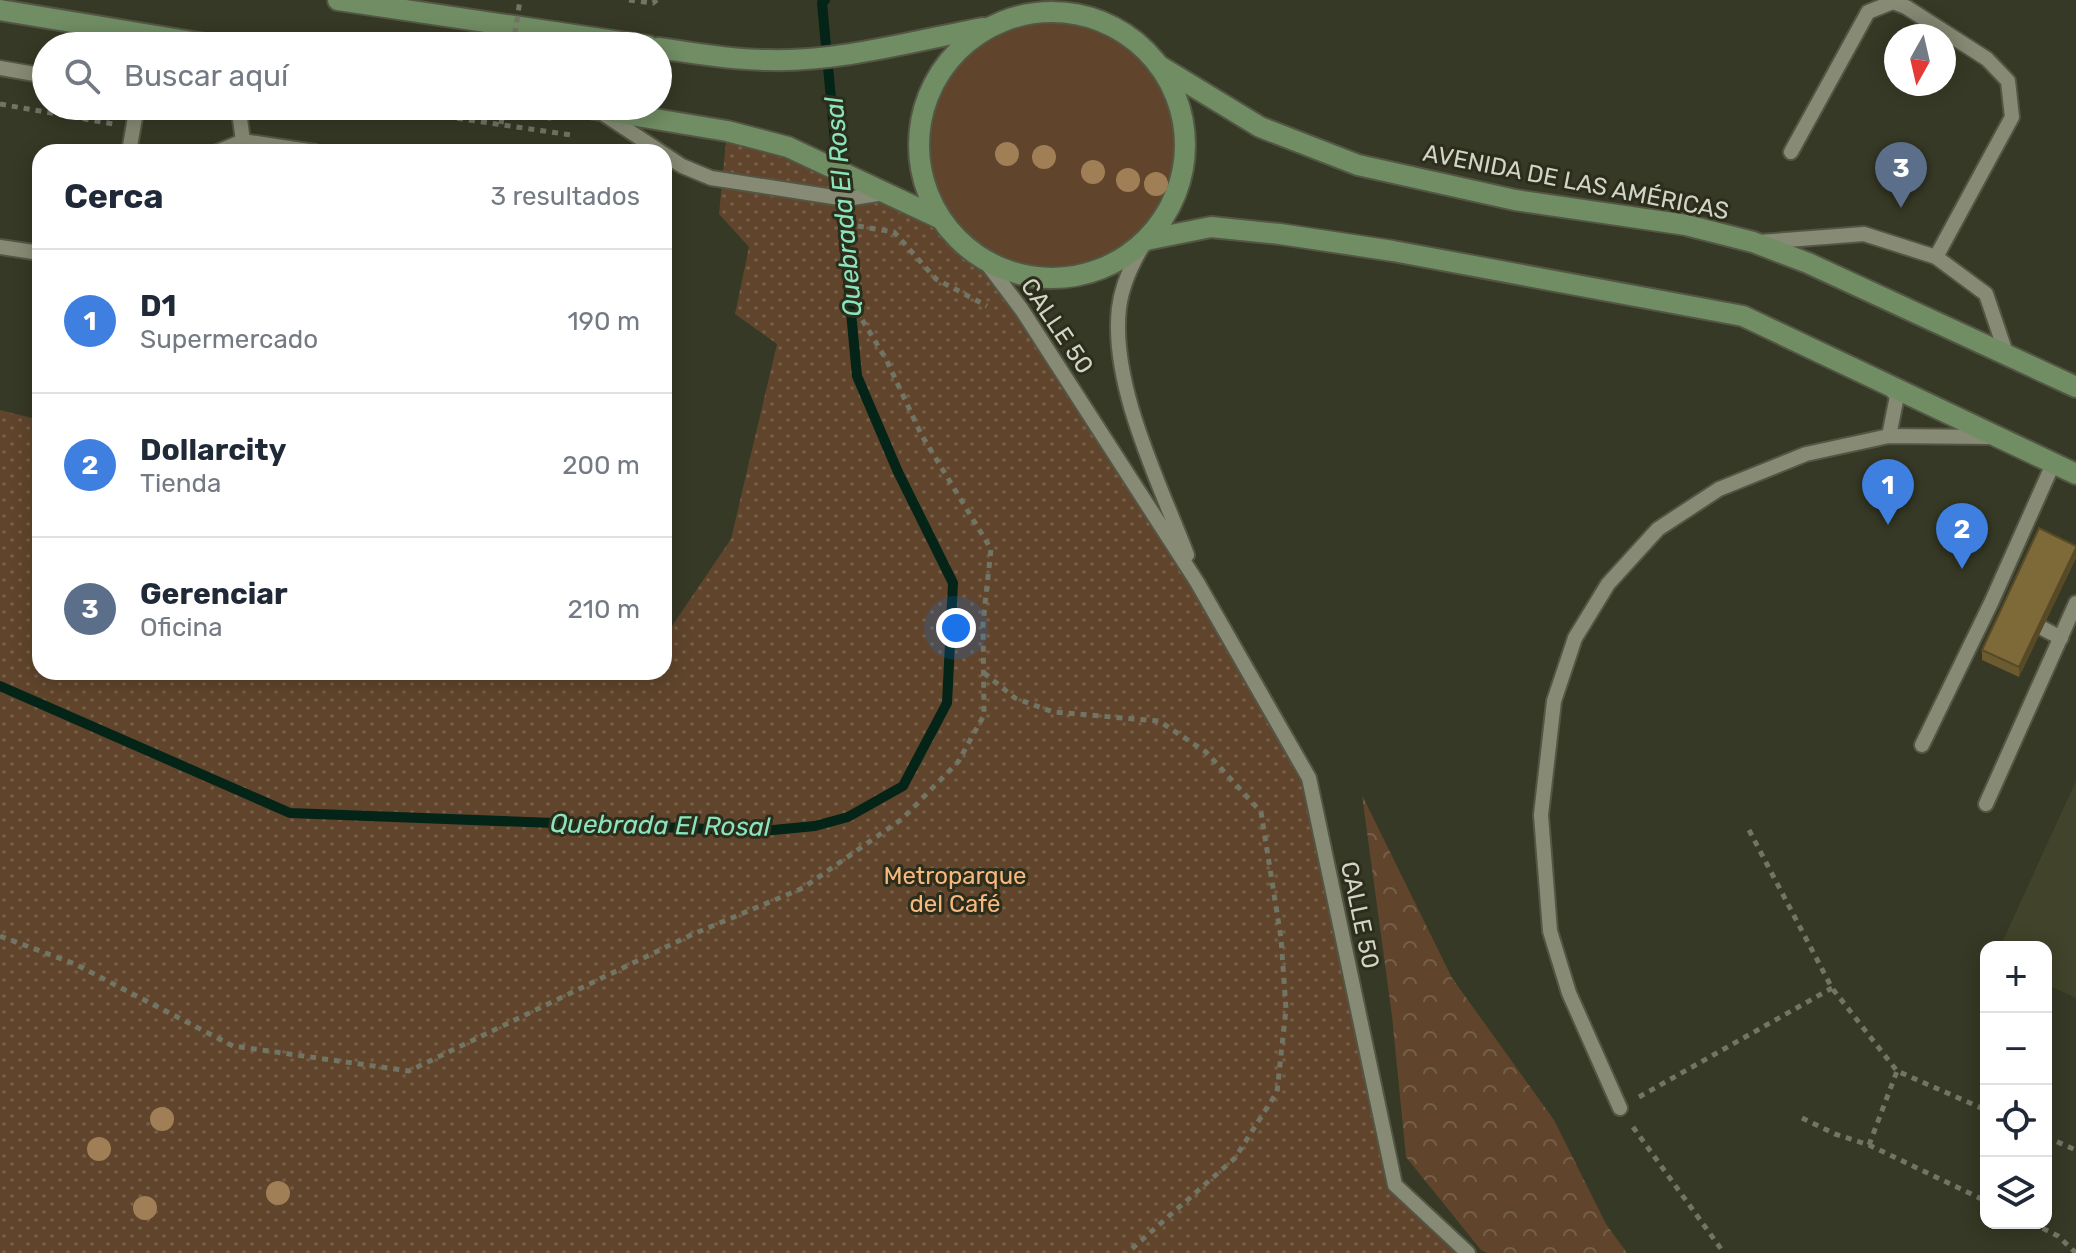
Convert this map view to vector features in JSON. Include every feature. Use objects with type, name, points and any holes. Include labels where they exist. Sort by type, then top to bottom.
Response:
[{"type":"main road","points":[[338,0],[554,32]]},
{"type":"main road","points":[[0,10],[125,32]]},
{"type":"main road","points":[[672,50],[727,58],[801,59],[842,55],[1051,12],[1082,15],[1111,25],[1137,42],[1158,65],[1179,106],[1184,129],[1182,175],[1163,218],[1146,240]]},
{"type":"main road","points":[[990,26],[964,45],[942,68],[927,97],[919,128],[919,160],[927,191],[941,219],[960,241],[983,258],[1011,271],[1040,276],[1070,276],[1096,270],[1146,240],[1211,227],[1393,251],[1743,316],[2076,474]]},
{"type":"main road","name":"AVENIDA DE LAS AMÉRICAS","points":[[1158,65],[1260,127],[1358,165],[1515,200],[1686,225],[1753,242],[1808,263],[2076,387]]},
{"type":"main road","points":[[658,120],[757,138],[788,147],[941,219]]},
{"type":"street","points":[[1791,152],[1868,12],[1893,2],[1906,7],[1987,59],[2008,81],[2012,117],[1936,257]]},
{"type":"street","points":[[101,27],[104,32]]},
{"type":"street","points":[[0,68],[32,74]]},
{"type":"street","points":[[131,144],[135,120]]},
{"type":"street","points":[[240,120],[243,141]]},
{"type":"street","points":[[607,120],[647,144]]},
{"type":"street","points":[[236,144],[243,141],[263,144]]},
{"type":"street","points":[[672,160],[711,178],[846,199],[885,193]]},
{"type":"street","points":[[1753,242],[1864,234],[1936,257],[1986,294],[2007,356]]},
{"type":"street","name":"CALLE 50","points":[[1146,240],[1131,265],[1119,307],[1119,343],[1125,385],[1197,582]]},
{"type":"street","points":[[0,247],[32,252]]},
{"type":"street","name":"CALLE 50","points":[[983,258],[1022,310],[1197,582],[1309,778],[1395,1185],[1468,1253]]},
{"type":"street","points":[[1886,383],[1897,396],[1889,436]]},
{"type":"street","points":[[1620,1108],[1569,993],[1550,931],[1541,815],[1554,701],[1575,638],[1608,584],[1658,529],[1719,489],[1806,454],[1889,436],[1995,437]]},
{"type":"street","points":[[1922,745],[1991,603],[2053,464]]},
{"type":"street","points":[[1991,603],[2005,610]]},
{"type":"street","points":[[1986,804],[2076,603]]},
{"type":"street","points":[[2042,628],[2061,638]]},
{"type":"path","points":[[515,32],[520,0]]},
{"type":"path","points":[[629,0],[653,3],[657,0]]},
{"type":"path","points":[[0,104],[32,109]]},
{"type":"path","points":[[93,120],[134,127]]},
{"type":"path","points":[[473,120],[579,136]]},
{"type":"path","points":[[501,124],[502,120]]},
{"type":"path","points":[[832,222],[894,232],[936,279],[991,309]]},
{"type":"path","points":[[0,936],[75,964],[233,1046],[409,1071],[691,935],[803,888],[902,819],[958,762],[984,715],[983,623],[991,549],[921,434],[886,359],[850,300]]},
{"type":"path","points":[[984,673],[1015,698],[1053,712],[1159,721],[1206,752],[1261,812],[1281,938],[1286,1009],[1277,1092],[1235,1158],[1127,1253]]},
{"type":"path","points":[[1749,830],[1832,988],[1897,1071],[1980,1107]]},
{"type":"path","points":[[1724,1253],[1620,1108],[1832,988]]},
{"type":"path","points":[[1869,1145],[1897,1071]]},
{"type":"path","points":[[1802,1118],[1835,1134],[1869,1145],[1980,1198]]},
{"type":"path","points":[[2052,1140],[2076,1150]]},
{"type":"path","points":[[2044,1229],[2058,1236],[2076,1253]]},
{"type":"shaded area","points":[[2076,781],[2076,998],[2052,987],[2052,941],[2003,941]]},
{"type":"green space","points":[[1052,12],[1078,15],[1103,23],[1126,35],[1146,51],[1162,71],[1174,94],[1182,119],[1185,145],[1182,171],[1174,196],[1162,219],[1146,239],[1126,255],[1103,267],[1078,275],[1052,278],[1026,275],[1001,267],[978,255],[958,239],[942,219],[930,196],[922,171],[919,145],[922,119],[930,94],[942,71],[958,51],[978,35],[1001,23],[1026,15]]},
{"type":"green space","name":"Metroparque del Café","points":[[727,131],[941,219],[960,241],[983,258],[1022,310],[1309,778],[1395,1185],[1468,1253],[0,1253],[0,410],[32,418],[32,680],[672,680],[672,626],[731,539],[777,344],[735,314],[749,247],[719,214]]},
{"type":"green space","points":[[1362,795],[1452,978],[1554,1120],[1606,1224],[1627,1253],[1487,1253],[1481,1250],[1406,1157],[1392,1016]]},
{"type":"building","points":[[2039,528],[2076,548],[2019,667],[1982,650]]},
{"type":"waterway","name":"Quebrada El Rosal","points":[[0,686],[290,813],[763,831],[815,826],[848,817],[903,786],[947,703],[953,583],[898,472],[857,376],[822,3],[825,0]]},
{"type":"place","name":"Gerenciar","points":[[1901,208]]},
{"type":"place","name":"D1","points":[[1888,525]]},
{"type":"place","name":"Dollarcity","points":[[1962,569]]}]
